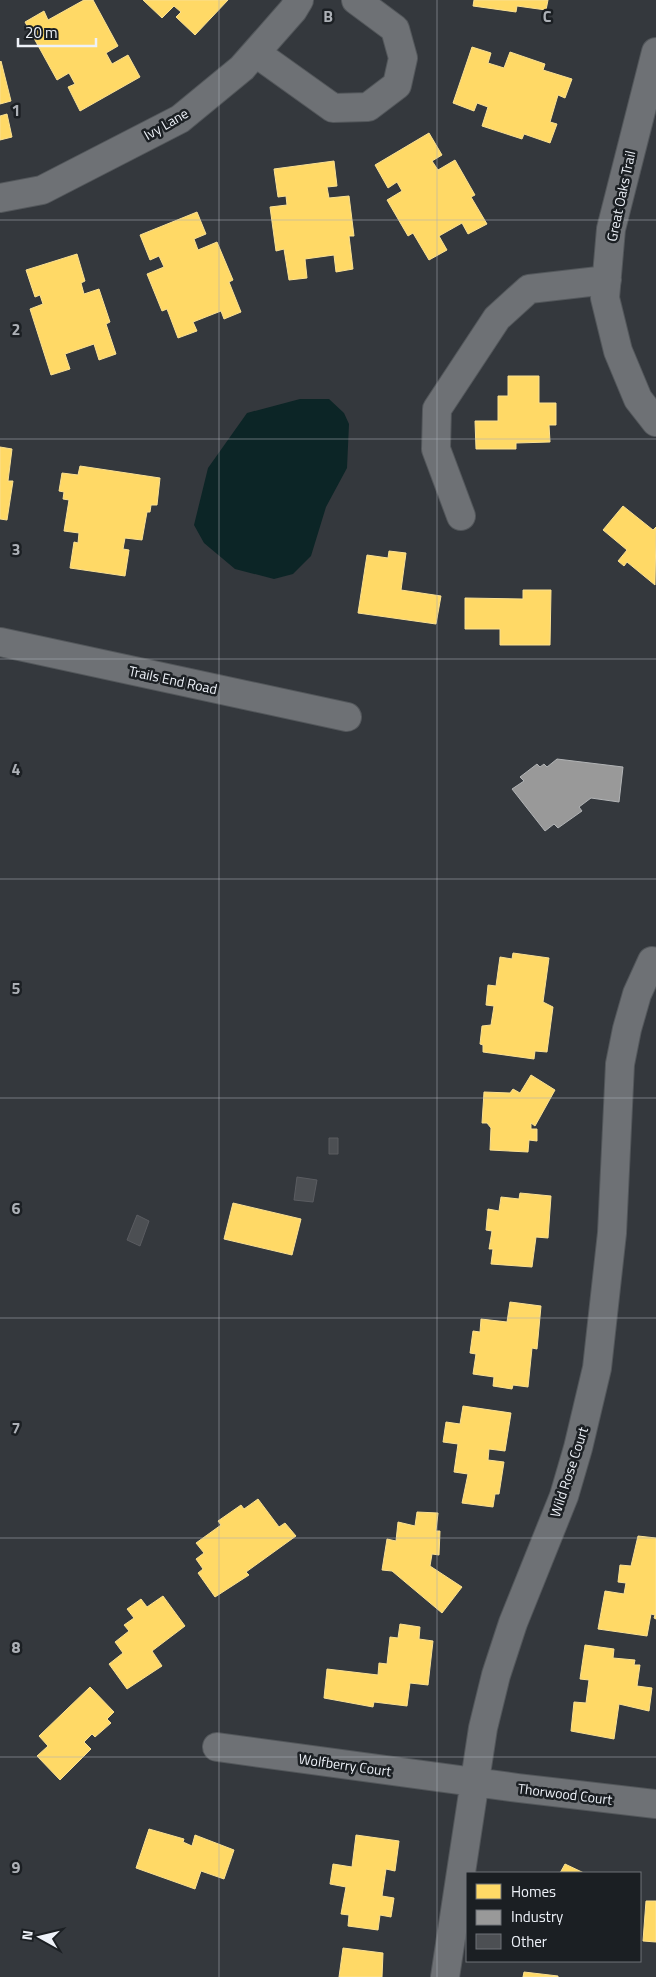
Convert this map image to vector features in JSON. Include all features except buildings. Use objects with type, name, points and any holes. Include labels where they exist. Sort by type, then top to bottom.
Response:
[{"type":"street","name":"Ivy Lane","points":[[0,198],[42,190],[180,119],[242,68],[293,10],[298,0]]},
{"type":"street","points":[[256,53],[333,108],[368,107],[397,85],[403,58],[394,29],[356,0]]},
{"type":"street","name":"Great Oaks Trail","points":[[656,52],[611,229],[605,298],[618,351],[638,399],[656,422]]},
{"type":"street","points":[[461,516],[436,449],[437,409],[497,318],[530,289],[607,280]]},
{"type":"street","name":"Trails End Road","points":[[0,642],[347,718]]},
{"type":"street","name":"Wild Rose Court","points":[[445,1977],[483,1728],[496,1675],[513,1623],[564,1496],[592,1393],[597,1368],[609,1270],[620,1064],[637,994],[652,961]]},
{"type":"street","name":"Wolfberry Court","points":[[217,1747],[474,1782]]},
{"type":"street","name":"Thorwood Court","points":[[474,1782],[584,1797],[656,1804]]},
{"type":"shaded area","points":[[300,399],[329,399],[344,413],[349,424],[347,468],[326,507],[311,556],[293,574],[274,579],[235,569],[204,543],[194,525],[208,468],[247,413]]}]
